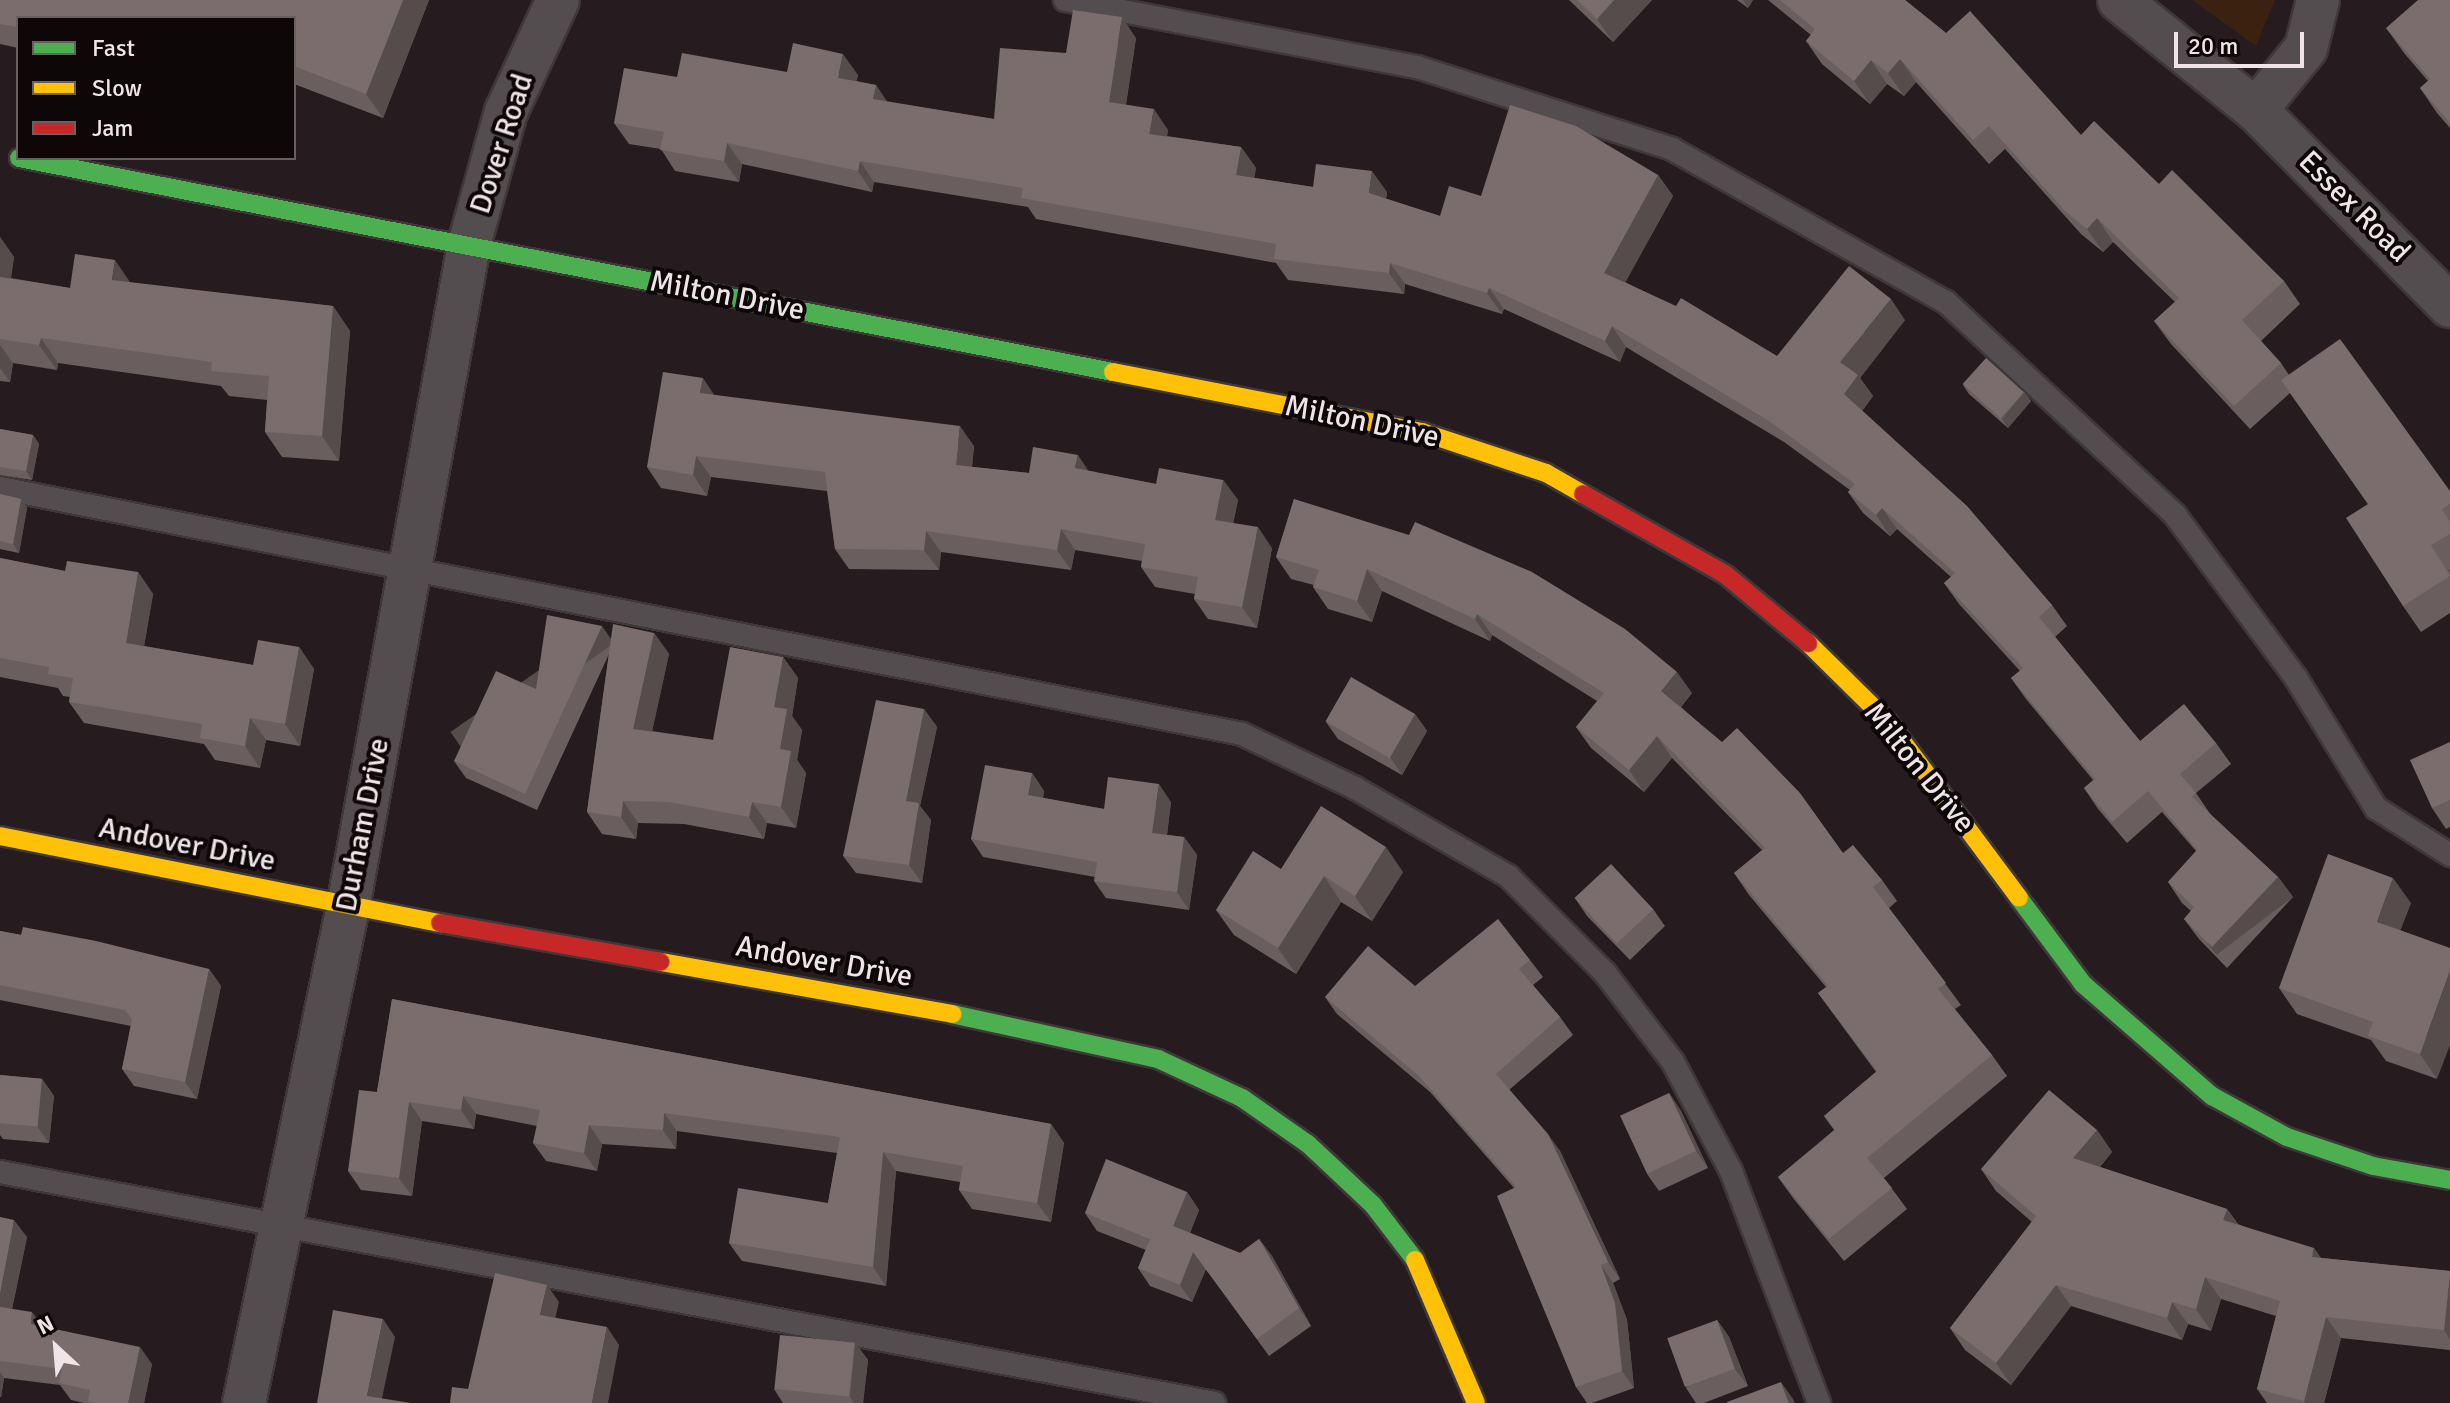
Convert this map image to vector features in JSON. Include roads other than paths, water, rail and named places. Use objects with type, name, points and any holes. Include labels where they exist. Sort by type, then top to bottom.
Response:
[{"type":"street","name":"Dover Road","points":[[469,245],[506,112],[558,0]]},
{"type":"street","name":"Essex Road","points":[[2119,0],[2256,110],[2450,306]]},
{"type":"street","points":[[2256,110],[2306,48],[2318,0]]},
{"type":"street","name":"Milton Drive","points":[[28,160],[1422,432],[1546,473],[1726,575],[1806,641],[1888,722],[2083,984],[2212,1096],[2287,1137],[2373,1166],[2450,1180]]},
{"type":"street","name":"Durham Drive","points":[[244,1403],[348,907],[469,245]]},
{"type":"street","name":"Andover Drive","points":[[0,836],[348,907],[1066,1034],[1158,1059],[1242,1098],[1308,1144],[1373,1205],[1426,1275],[1476,1403]]},
{"type":"lane","points":[[1065,0],[1116,4],[1417,67],[1672,149],[1946,302],[2175,515],[2296,678],[2376,808],[2450,855]]},
{"type":"lane","points":[[0,488],[1242,734],[1508,876],[1605,973],[1673,1062],[1731,1171],[1819,1403]]},
{"type":"lane","points":[[0,1172],[281,1228],[1214,1403]]}]
